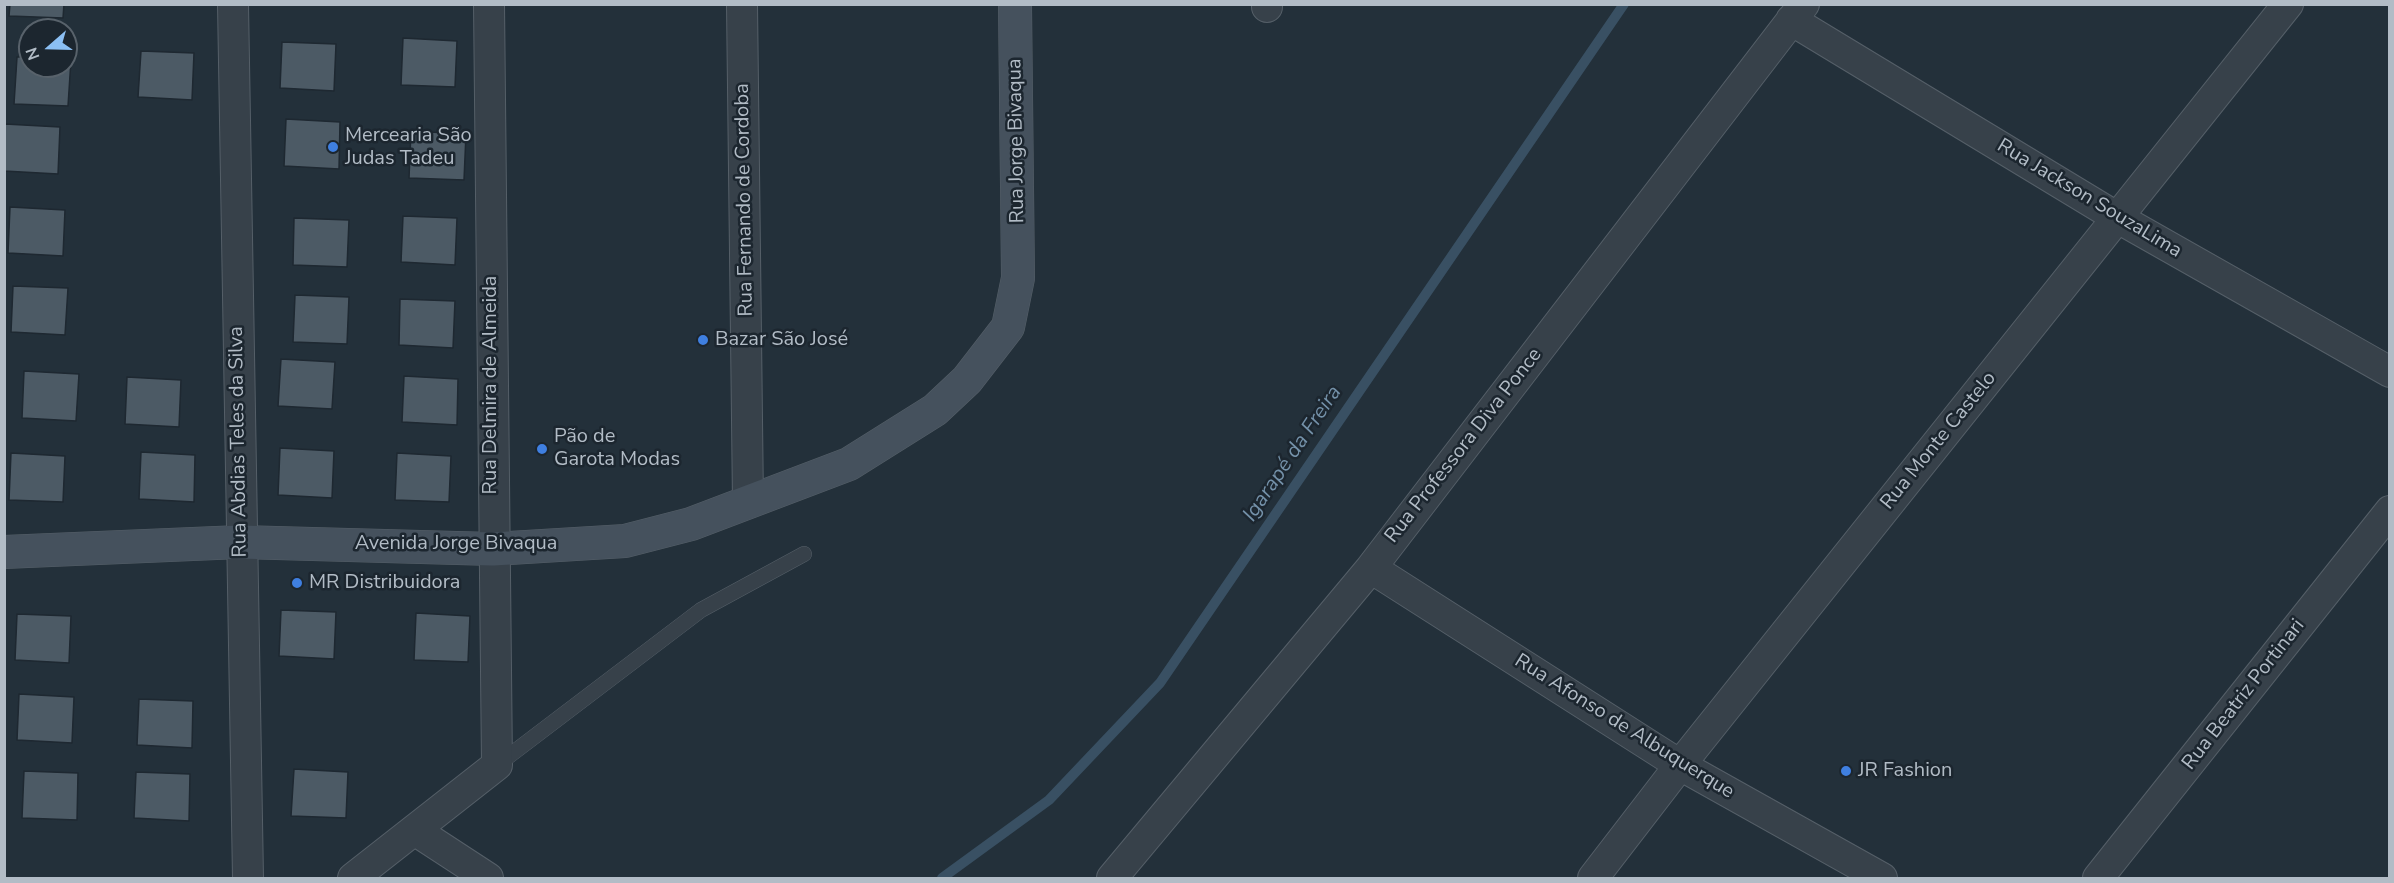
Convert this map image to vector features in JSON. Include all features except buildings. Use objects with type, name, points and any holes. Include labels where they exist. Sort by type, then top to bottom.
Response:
[{"type":"street","name":"Rua Abdias Teles da Silva","points":[[233,4],[240,542],[248,879]]},
{"type":"street","name":"Rua Delmira de Almeida","points":[[489,4],[497,765]]},
{"type":"street","name":"Rua Fernando de Cordoba","points":[[742,4],[748,503]]},
{"type":"street","name":"Rua Jorge Bivaqua","points":[[1015,4],[1018,278]]},
{"type":"street","name":"Rua Monte Castelo","points":[[1593,879],[1680,765],[2288,4]]},
{"type":"street","name":"Rua Jackson SouzaLima","points":[[1798,12],[2118,218],[2390,372]]},
{"type":"street","name":"Rua Professora Diva Ponce","points":[[1112,879],[1371,568],[1798,12]]},
{"type":"street","name":"Avenida Jorge Bivaqua","points":[[4,552],[240,542],[493,549],[625,541],[691,524],[849,464],[935,410],[967,380],[1008,327],[1018,278]]},
{"type":"street","name":"Rua Beatriz Portinari","points":[[2098,879],[2390,511]]},
{"type":"street","name":"Rua Afonso de Albuquerque","points":[[1371,568],[1680,765],[1882,879]]},
{"type":"street","points":[[353,879],[497,765]]},
{"type":"street","points":[[416,831],[488,879]]},
{"type":"lane","points":[[497,765],[701,610],[804,554]]},
{"type":"waterway","name":"Igarapé da Freira","points":[[942,878],[1049,800],[1160,683],[1624,4]]},
{"type":"place","name":"Mercearia São Judas Tadeu","points":[[333,147]]},
{"type":"place","name":"Bazar São José","points":[[703,340]]},
{"type":"place","name":"Pão de Garota Modas","points":[[542,449]]},
{"type":"place","name":"MR Distribuidora","points":[[297,583]]},
{"type":"place","name":"JR Fashion","points":[[1846,771]]}]
